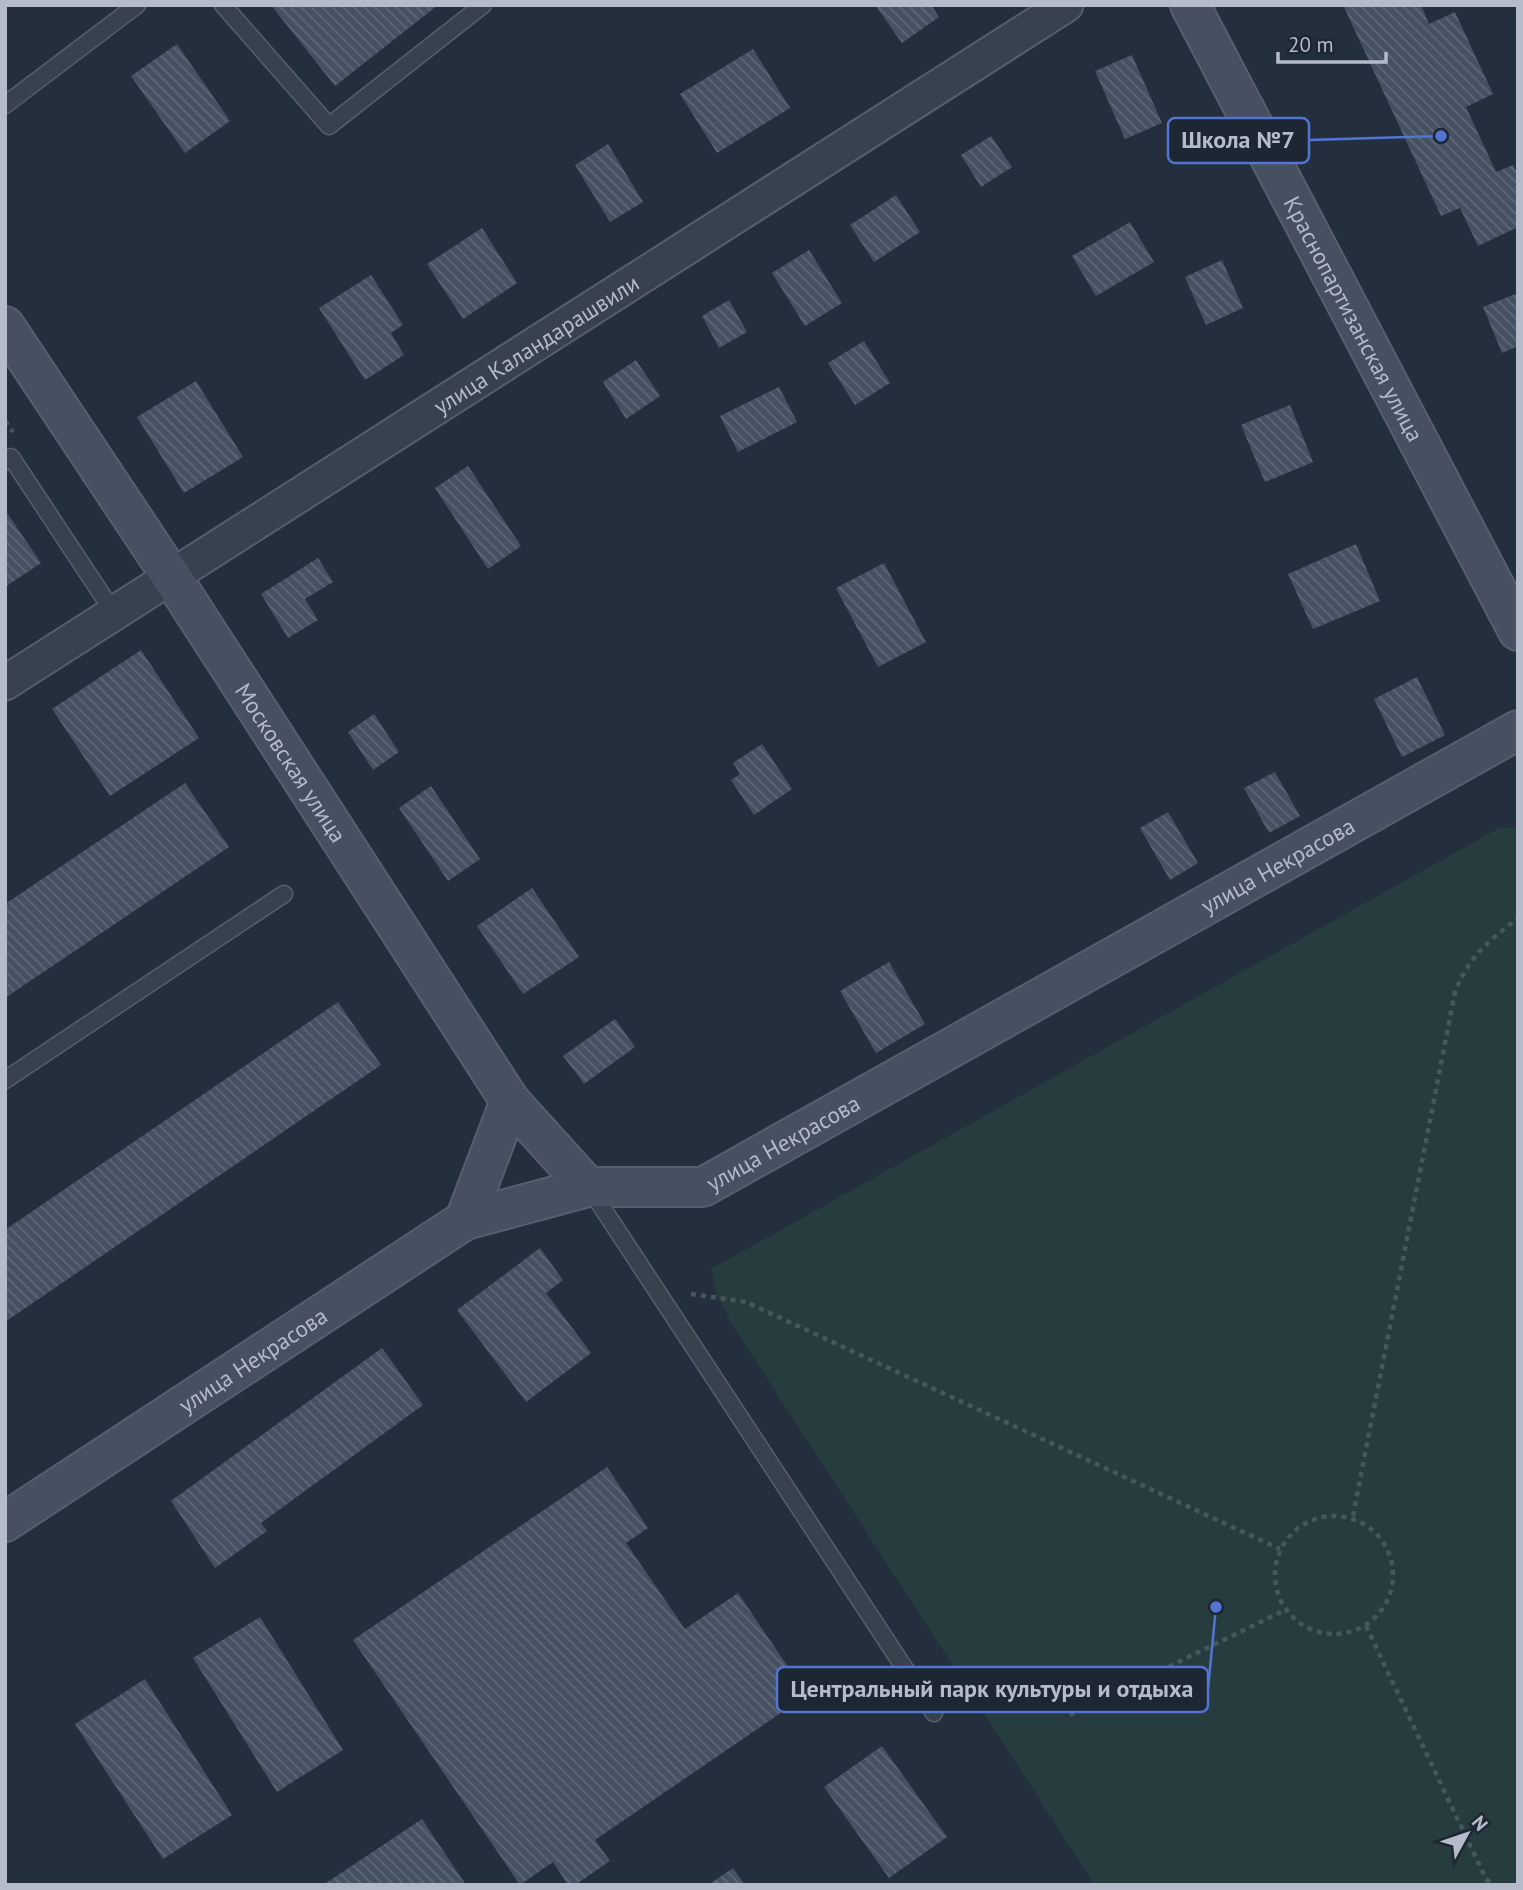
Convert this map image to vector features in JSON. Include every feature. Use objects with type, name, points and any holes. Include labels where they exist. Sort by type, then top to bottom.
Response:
[{"type":"main road","name":"Краснопартизанская улица","points":[[1190,5],[1518,631]]},
{"type":"main road","name":"Московская улица","points":[[5,326],[171,576],[510,1101],[588,1187]]},
{"type":"main road","name":"улица Некрасова","points":[[5,1522],[465,1220],[588,1187],[703,1187],[1518,730]]},
{"type":"main road","points":[[465,1220],[510,1101]]},
{"type":"street","name":"улица Каландарашвили","points":[[5,683],[1066,5]]},
{"type":"lane","points":[[5,105],[137,5]]},
{"type":"lane","points":[[223,5],[330,126],[483,5]]},
{"type":"lane","points":[[5,461],[10,457],[114,613]]},
{"type":"lane","points":[[5,1080],[284,894]]},
{"type":"lane","points":[[588,1187],[934,1713]]},
{"type":"path","points":[[1353,1516],[1455,992],[1462,974],[1479,949],[1518,918]]},
{"type":"path","points":[[656,1289],[746,1302],[1280,1549]]},
{"type":"path","points":[[1353,1516],[1385,1543],[1392,1561],[1394,1580],[1390,1598],[1380,1614],[1366,1626],[1348,1633],[1330,1634],[1312,1630],[1285,1609],[1276,1589],[1275,1570],[1280,1549],[1289,1536],[1303,1524],[1320,1517],[1353,1516]]},
{"type":"path","points":[[1070,1715],[1285,1609]]},
{"type":"path","points":[[1366,1626],[1486,1879],[1493,1885]]},
{"type":"green space","points":[[1499,828],[1518,829],[1518,1885],[1095,1885],[735,1329],[717,1296],[711,1269]]},
{"type":"building","points":[[271,5],[438,5],[335,86]]},
{"type":"building","points":[[875,5],[931,5],[939,17],[902,43]]},
{"type":"building","points":[[1343,5],[1421,5],[1429,24],[1455,12],[1493,94],[1466,107],[1496,172],[1513,165],[1518,175],[1518,227],[1478,246],[1460,208],[1441,216]]},
{"type":"building","points":[[177,44],[230,121],[185,153],[131,76]]},
{"type":"building","points":[[753,49],[790,108],[717,153],[680,94]]},
{"type":"building","points":[[1132,55],[1162,123],[1125,139],[1095,71]]},
{"type":"building","points":[[991,136],[1012,167],[981,187],[961,155]]},
{"type":"building","points":[[608,144],[643,202],[610,222],[575,165]]},
{"type":"building","points":[[896,195],[920,232],[874,262],[850,225]]},
{"type":"building","points":[[1130,222],[1154,262],[1096,296],[1072,256]]},
{"type":"building","points":[[482,228],[517,283],[463,319],[427,264]]},
{"type":"building","points":[[809,250],[842,303],[805,326],[772,273]]},
{"type":"building","points":[[1222,260],[1243,308],[1206,325],[1185,277]]},
{"type":"building","points":[[371,275],[403,325],[391,333],[404,355],[365,380],[319,308]]},
{"type":"building","points":[[1518,293],[1518,346],[1502,353],[1483,307]]},
{"type":"building","points":[[729,300],[747,332],[719,348],[702,316]]},
{"type":"building","points":[[864,341],[890,383],[855,405],[828,363]]},
{"type":"building","points":[[636,360],[660,396],[626,419],[603,382]]},
{"type":"building","points":[[196,381],[243,457],[184,493],[137,417]]},
{"type":"building","points":[[779,387],[797,422],[738,452],[720,416]]},
{"type":"building","points":[[1290,405],[1313,462],[1265,482],[1241,425]]},
{"type":"building","points":[[468,466],[521,546],[488,569],[435,488]]},
{"type":"building","points":[[5,510],[41,563],[5,587]]},
{"type":"building","points":[[1356,544],[1380,601],[1313,629],[1288,574]]},
{"type":"building","points":[[318,558],[333,582],[305,599],[318,620],[288,638],[261,594]]},
{"type":"building","points":[[884,563],[926,642],[878,667],[836,588]]},
{"type":"building","points":[[141,650],[199,738],[110,796],[52,709]]},
{"type":"building","points":[[1417,677],[1445,735],[1402,757],[1374,699]]},
{"type":"building","points":[[374,714],[399,752],[373,770],[348,732]]},
{"type":"building","points":[[762,744],[792,789],[754,815],[731,780],[740,774],[733,763]]},
{"type":"building","points":[[1275,772],[1300,816],[1269,833],[1244,788]]},
{"type":"building","points":[[185,783],[229,847],[5,998],[5,904]]},
{"type":"building","points":[[431,786],[480,859],[448,881],[399,808]]},
{"type":"building","points":[[1168,812],[1198,863],[1170,880],[1140,828]]},
{"type":"building","points":[[532,888],[579,957],[523,994],[477,926]]},
{"type":"building","points":[[889,962],[925,1024],[876,1053],[840,991]]},
{"type":"building","points":[[338,1002],[381,1065],[5,1322],[5,1230]]},
{"type":"building","points":[[615,1019],[635,1047],[584,1084],[563,1056]]},
{"type":"building","points":[[540,1248],[563,1280],[546,1293],[591,1353],[526,1402],[457,1310]]},
{"type":"building","points":[[382,1348],[423,1405],[261,1523],[267,1531],[215,1568],[171,1501]]},
{"type":"building","points":[[607,1467],[648,1528],[626,1543],[685,1629],[738,1593],[807,1695],[595,1840],[610,1861],[575,1885],[568,1885],[553,1862],[520,1885],[353,1640]]},
{"type":"building","points":[[260,1617],[343,1750],[277,1792],[193,1658]]},
{"type":"building","points":[[145,1679],[232,1815],[163,1859],[75,1724]]},
{"type":"building","points":[[882,1746],[947,1837],[889,1878],[824,1787]]},
{"type":"building","points":[[422,1819],[466,1885],[323,1885]]},
{"type":"building","points":[[733,1868],[745,1885],[708,1885]]},
{"type":"place","name":"Школа №7","points":[[1441,136]]},
{"type":"place","name":"Центральный парк культуры и отдыха","points":[[1216,1607]]}]
